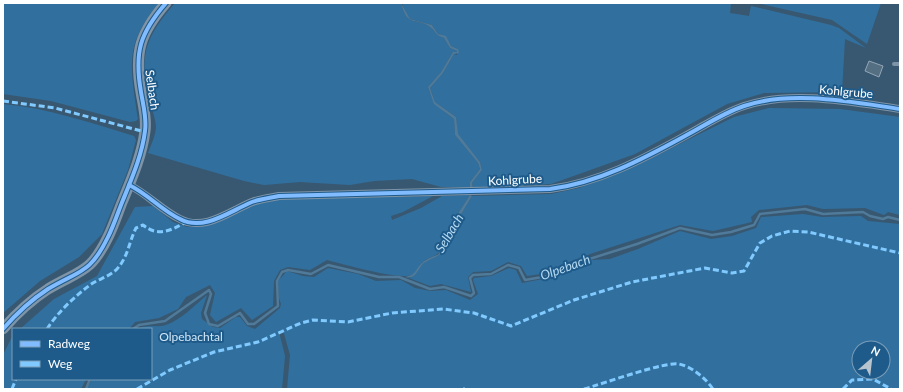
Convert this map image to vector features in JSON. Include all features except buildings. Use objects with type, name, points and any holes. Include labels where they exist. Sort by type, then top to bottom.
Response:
[{"type":"street","name":"Selbach","points":[[3,330],[16,314],[48,290],[81,272],[92,264],[109,236],[142,150],[146,121],[138,67],[139,48],[151,20],[166,3]]},
{"type":"street","name":"Kohlgrube","points":[[129,185],[150,197],[175,217],[192,223],[215,219],[253,202],[279,196],[550,189],[581,183],[641,160],[721,116],[744,106],[772,100],[818,99],[842,100],[900,109]]},
{"type":"lane","points":[[894,64],[900,64]]},
{"type":"green space","points":[[3,3],[159,3],[147,18],[140,32],[132,58],[133,85],[138,119],[130,122],[51,101],[3,94]]},
{"type":"green space","points":[[175,3],[401,3],[403,11],[409,19],[430,27],[437,35],[444,38],[450,48],[457,51],[457,53],[453,52],[441,72],[428,87],[432,97],[438,105],[454,119],[455,135],[478,163],[480,169],[470,182],[470,188],[441,187],[412,179],[374,181],[350,185],[300,182],[264,185],[244,181],[148,153],[156,126],[148,95],[144,64],[153,33],[166,13]]},
{"type":"green space","points":[[402,3],[731,3],[730,13],[749,16],[751,6],[831,25],[839,28],[866,48],[845,39],[842,92],[764,93],[727,104],[635,154],[551,184],[473,188],[472,183],[482,170],[480,162],[457,134],[456,117],[435,102],[430,88],[443,73],[454,54],[457,55],[458,49],[451,46],[446,37],[438,34],[432,25],[410,19]]},
{"type":"green space","points":[[757,3],[881,3],[867,44],[832,20]]},
{"type":"green space","points":[[3,104],[36,109],[69,117],[134,136],[136,140],[128,170],[102,234],[79,257],[40,281],[3,313]]},
{"type":"green space","points":[[769,108],[840,109],[900,117],[900,215],[888,212],[884,215],[865,208],[823,209],[807,205],[759,210],[751,217],[752,222],[713,231],[680,225],[593,253],[561,265],[548,273],[527,276],[521,266],[508,262],[491,271],[473,272],[468,277],[471,292],[441,284],[430,286],[409,278],[416,274],[425,262],[441,254],[440,246],[472,196],[551,194],[579,188],[639,164],[734,117]]},
{"type":"green space","points":[[470,195],[451,224],[443,241],[438,245],[439,253],[423,262],[416,272],[411,275],[404,276],[383,274],[327,260],[310,270],[288,267],[280,270],[274,281],[273,306],[252,320],[241,308],[216,322],[210,315],[215,293],[210,285],[186,297],[178,309],[159,318],[135,322],[130,328],[21,328],[54,299],[97,276],[135,207],[153,206],[173,222],[187,227],[200,227],[253,205],[281,199],[433,196],[403,212],[391,216],[392,220],[421,208],[442,196]]},
{"type":"green space","name":"Olpebachtal","points":[[803,214],[822,217],[861,216],[868,221],[900,224],[900,389],[287,389],[290,355],[283,330],[279,332],[285,356],[282,389],[87,389],[92,380],[152,380],[152,328],[141,328],[163,326],[172,323],[188,312],[207,295],[201,313],[202,319],[213,327],[220,328],[236,317],[240,317],[247,326],[255,329],[280,308],[281,304],[279,298],[278,281],[287,271],[303,276],[314,277],[328,268],[358,274],[376,281],[401,280],[415,288],[430,291],[446,290],[470,300],[478,294],[473,280],[474,278],[491,276],[509,268],[516,270],[522,283],[548,278],[567,268],[592,260],[610,259],[680,231],[711,239],[732,236],[756,228],[761,217]]},
{"type":"green space","points":[[12,337],[12,380],[86,380],[81,389],[3,389],[3,355]]},
{"type":"shaded area","points":[[401,3],[410,19],[432,25],[438,34],[446,36],[451,46],[458,49],[459,53],[454,54],[443,73],[430,88],[435,102],[456,117],[458,134],[480,162],[482,170],[472,183],[473,188],[470,188],[470,182],[480,169],[478,163],[455,135],[454,119],[434,104],[428,87],[441,72],[453,52],[457,51],[450,48],[444,38],[437,35],[430,27],[409,19],[403,11]]},
{"type":"shaded area","points":[[470,195],[472,196],[440,246],[441,254],[424,263],[412,277],[405,277],[414,273],[426,260],[439,254],[438,245],[443,241],[451,224]]},
{"type":"waterway","name":"Olpebach","points":[[134,328],[139,325],[165,321],[209,290],[211,294],[205,313],[209,324],[218,326],[240,313],[248,324],[254,324],[278,306],[277,281],[282,272],[288,270],[311,274],[328,265],[379,277],[399,277],[430,289],[444,287],[471,296],[474,293],[470,278],[473,275],[491,274],[508,265],[519,268],[525,280],[548,276],[564,267],[637,244],[680,228],[712,235],[731,232],[754,225],[760,214],[805,209],[823,214],[863,212],[870,216],[883,219],[888,217],[900,220]]},
{"type":"waterway","name":"Olpebach","points":[[86,389],[90,380]]},
{"type":"marked path","points":[[3,101],[55,108],[145,132]]},
{"type":"marked path","points":[[48,328],[61,311],[78,295],[93,283],[111,274],[117,269],[126,254],[136,228],[143,225],[148,229],[159,232],[175,228],[186,222]]},
{"type":"marked path","points":[[137,389],[170,370],[214,352],[258,342],[301,323],[313,320],[348,322],[392,313],[443,309],[474,313],[511,326],[574,300],[632,282],[705,268],[732,273],[744,271],[760,243],[772,236],[790,231],[808,232],[900,253]]},
{"type":"marked path","points":[[584,389],[648,369],[672,364],[679,364],[699,374],[713,389]]},
{"type":"marked path","points":[[843,389],[852,380],[873,379],[891,389]]},
{"type":"marked path","points":[[12,389],[16,380]]},
{"type":"cycle path","points":[[3,329],[18,313],[48,289],[90,265],[102,249],[133,175],[144,140],[146,121],[138,65],[141,44],[150,24],[166,3]]},
{"type":"cycle path","points":[[129,185],[180,219],[198,223],[217,219],[255,201],[279,196],[550,189],[568,186],[603,176],[620,169],[729,112],[762,101],[802,98],[822,99],[900,109]]}]
